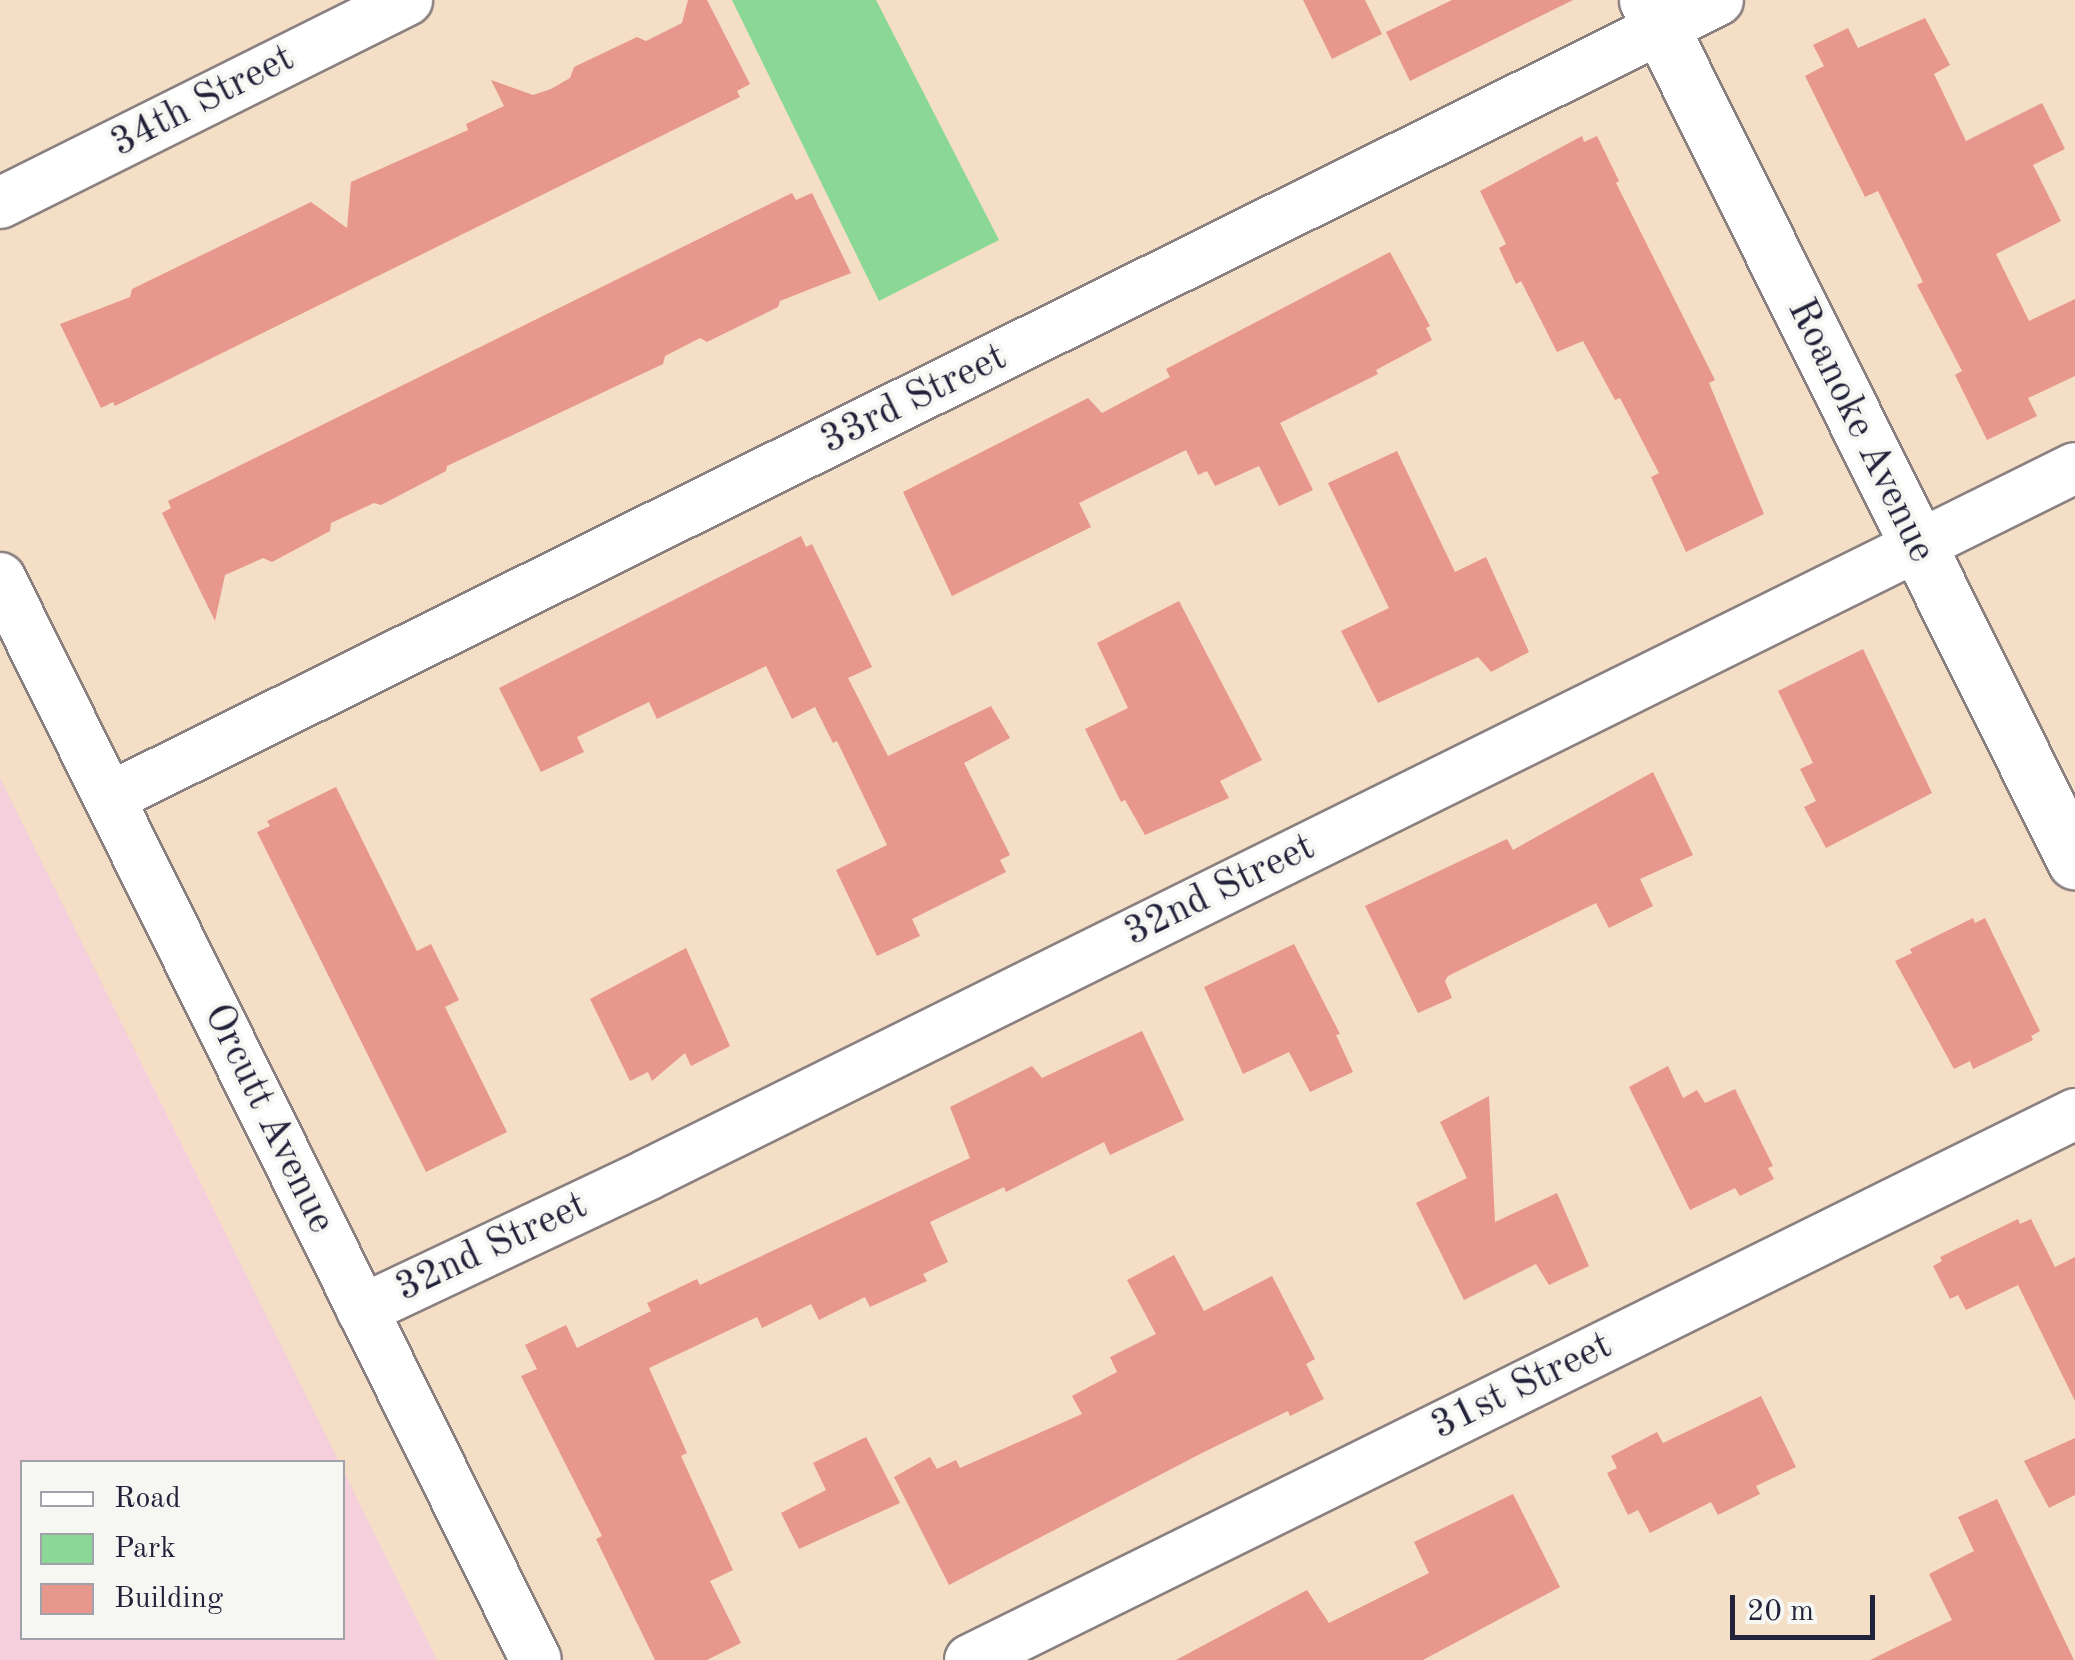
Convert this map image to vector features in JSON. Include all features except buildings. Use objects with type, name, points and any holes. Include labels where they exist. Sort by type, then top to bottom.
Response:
[{"type":"street","name":"34th Street","points":[[0,203],[407,0]]},
{"type":"street","name":"33rd Street","points":[[109,798],[1654,14],[1718,0]]},
{"type":"street","name":"Roanoke Avenue","points":[[1654,14],[2075,861]]},
{"type":"street","name":"32nd Street","points":[[362,1310],[665,1166],[2075,468]]},
{"type":"street","name":"Orcutt Avenue","points":[[0,578],[536,1660]]},
{"type":"street","name":"31st Street","points":[[970,1660],[2075,1114]]},
{"type":"shaded area","points":[[0,778],[338,1460],[20,1460],[20,1640],[345,1640],[345,1474],[437,1660],[0,1660]]},
{"type":"green space","points":[[732,0],[876,0],[999,240],[879,301]]}]
